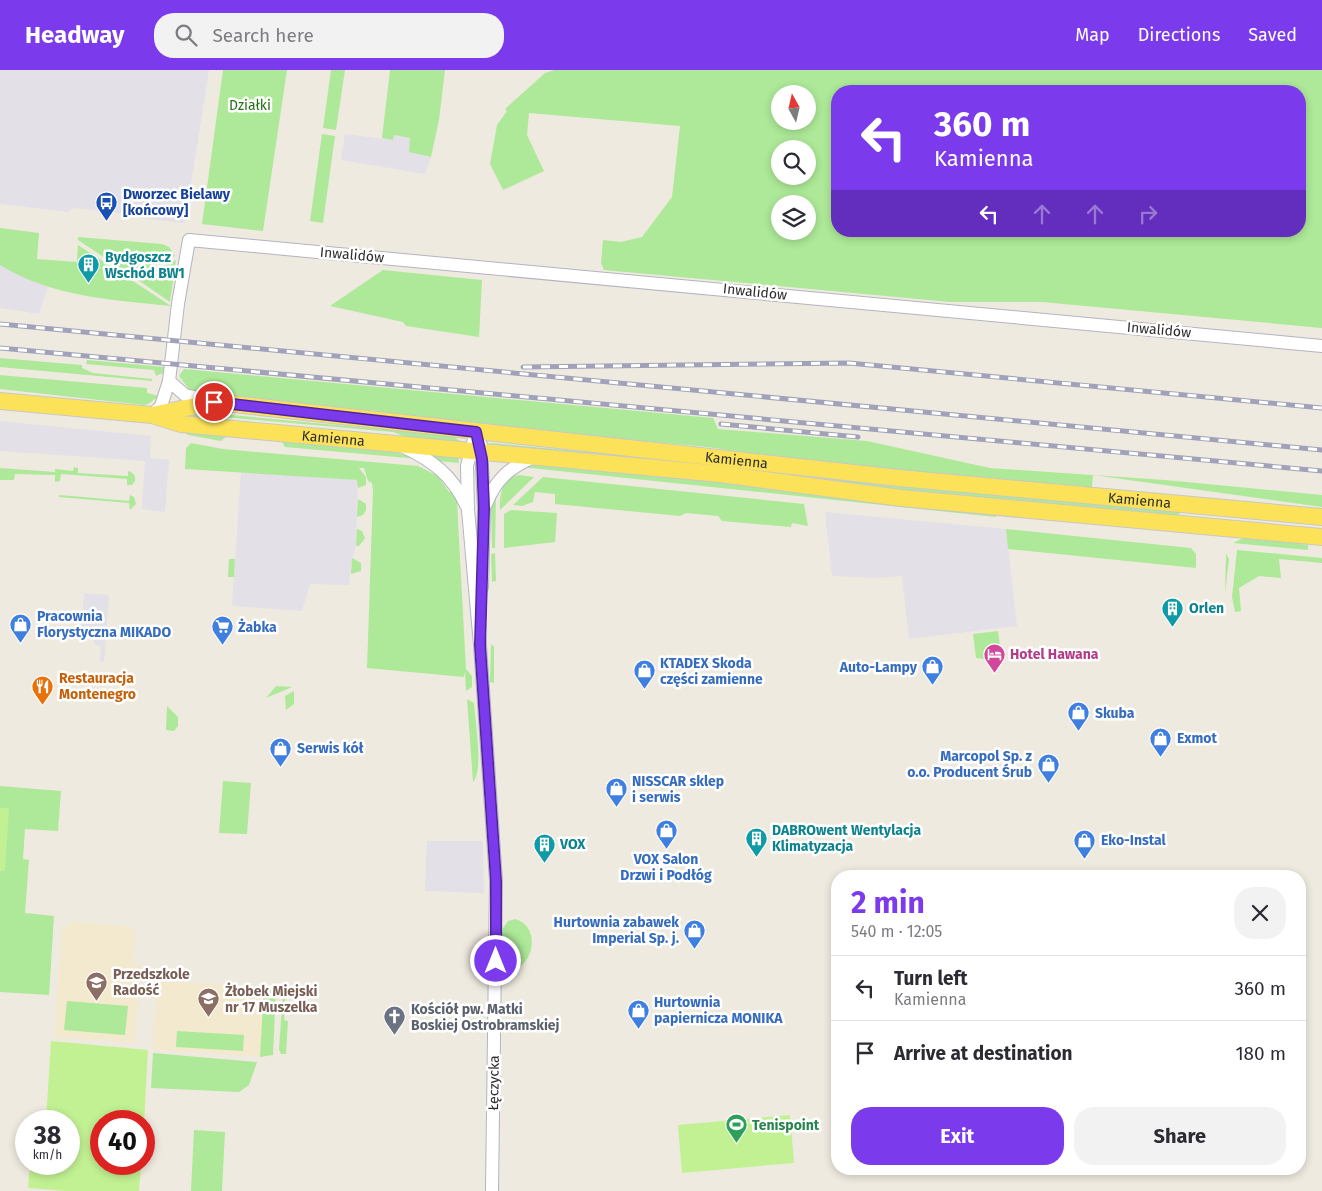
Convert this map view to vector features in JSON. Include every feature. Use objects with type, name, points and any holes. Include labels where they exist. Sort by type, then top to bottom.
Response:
[{"type":"main road","name":"Kamienna","points":[[0,401],[152,416],[180,424],[720,474],[901,498],[1322,538]]},
{"type":"main road","name":"Kamienna","points":[[152,416],[214,402],[476,432],[707,455],[899,478],[1322,518]]},
{"type":"street","name":"Inwalidów","points":[[169,381],[178,304],[189,240],[1322,346]]},
{"type":"street","points":[[152,416],[161,406],[169,381],[185,395],[214,402]]},
{"type":"street","name":"Łęczycka","points":[[476,432],[476,451],[484,508],[480,645]]},
{"type":"street","points":[[396,443],[435,463],[446,472],[459,490],[468,510]]},
{"type":"street","name":"Łęczycka","points":[[476,451],[467,466],[468,510],[480,645],[496,881],[492,1191]]},
{"type":"street","points":[[484,508],[494,486],[504,473],[520,463],[537,456]]},
{"type":"shaded area","points":[[0,70],[209,70],[185,221],[183,223],[139,218],[137,215],[73,208],[68,212],[0,204]]},
{"type":"shaded area","points":[[345,134],[393,140],[393,135],[411,138],[409,152],[431,157],[425,174],[341,160]]},
{"type":"shaded area","points":[[0,265],[48,287],[39,314],[0,308]]},
{"type":"shaded area","points":[[0,421],[151,436],[150,458],[169,460],[165,512],[142,509],[145,461],[0,451]]},
{"type":"shaded area","points":[[241,472],[358,480],[356,546],[352,558],[349,585],[310,584],[302,611],[232,606]]},
{"type":"shaded area","points":[[825,512],[1006,529],[1017,626],[909,639],[902,576],[877,578],[832,576]]},
{"type":"shaded area","points":[[84,593],[109,595],[104,662],[100,661],[101,646],[95,645],[91,634],[81,633]]},
{"type":"shaded area","points":[[427,841],[483,841],[484,893],[425,891]]},
{"type":"shaded area","name":"Przedszkole Radość","points":[[73,922],[128,926],[135,931],[133,964],[141,965],[135,1043],[54,1037],[62,929]]},
{"type":"shaded area","name":"Żłobek Miejski nr 17 Muszelka","points":[[158,981],[264,987],[260,1057],[152,1049]]},
{"type":"green space","name":"Działki","points":[[223,70],[287,70],[263,231],[202,224]]},
{"type":"green space","points":[[331,70],[345,70],[336,130],[323,128]]},
{"type":"green space","points":[[390,70],[445,70],[439,120],[431,157],[409,152],[410,138],[394,135],[393,140],[382,138]]},
{"type":"green space","points":[[554,70],[1322,70],[1322,328],[1042,302],[950,302],[604,270],[601,263],[603,240],[621,242],[642,237],[672,197],[680,126],[529,113],[527,135],[544,171],[503,190],[490,164],[497,125],[507,111],[505,109],[545,73]]},
{"type":"green space","points":[[322,134],[335,136],[323,223],[310,221]]},
{"type":"green space","points":[[0,228],[39,233],[37,259],[77,262],[78,245],[171,306],[83,295],[40,284],[20,276],[0,265]]},
{"type":"green space","points":[[78,237],[162,244],[169,247],[175,256],[136,274],[129,274],[78,240]]},
{"type":"green space","points":[[176,260],[170,302],[138,280],[139,277]]},
{"type":"green space","points":[[383,270],[482,280],[479,337],[406,326],[403,322],[330,306]]},
{"type":"green space","points":[[0,358],[82,365],[82,368],[93,373],[152,379],[152,381],[0,367]]},
{"type":"green space","points":[[87,360],[164,367],[163,373],[156,376],[154,370],[86,364]]},
{"type":"green space","points":[[184,369],[713,418],[718,429],[867,441],[990,468],[1093,475],[1092,487],[1071,489],[876,471],[707,447],[429,421],[377,411],[192,393],[179,376]]},
{"type":"green space","points":[[0,375],[147,388],[147,393],[159,396],[144,405],[0,389]]},
{"type":"green space","points":[[189,411],[453,436],[464,444],[415,440],[393,432],[222,417],[188,419]]},
{"type":"green space","points":[[185,432],[226,437],[221,441],[188,435]]},
{"type":"green space","points":[[282,442],[394,452],[419,459],[285,447]]},
{"type":"green space","points":[[191,443],[223,449],[418,466],[438,476],[449,492],[453,491],[457,502],[466,669],[472,676],[472,687],[466,691],[465,671],[464,677],[367,668],[373,491],[372,483],[368,481],[364,468],[359,468],[366,477],[366,485],[358,488],[357,480],[185,469],[186,448]]},
{"type":"green space","points":[[488,444],[1180,509],[1179,518],[882,490],[491,446]]},
{"type":"green space","points":[[426,452],[458,454],[459,463],[438,461]]},
{"type":"green space","points":[[538,461],[997,513],[996,517],[521,467]]},
{"type":"green space","points":[[74,467],[78,468],[78,473],[128,476],[128,471],[134,475],[135,481],[132,485],[127,485],[127,479],[61,474],[60,481],[55,482],[55,475],[15,474],[14,480],[0,480],[0,468],[55,472],[55,469],[73,471]]},
{"type":"green space","points":[[519,475],[534,477],[500,510],[501,493],[505,483]]},
{"type":"green space","points":[[1094,475],[1322,495],[1322,507]]},
{"type":"green space","points":[[543,477],[804,504],[808,526],[792,523],[791,527],[722,521],[718,516],[686,513],[680,516],[555,504],[555,494],[535,492],[533,502],[522,506],[513,505]]},
{"type":"green space","points":[[59,495],[129,501],[130,495],[134,497],[136,504],[130,510],[129,503],[59,497]]},
{"type":"green space","points":[[496,497],[495,548],[492,548],[491,507]]},
{"type":"green space","points":[[358,499],[366,504],[366,510],[363,515],[357,517]]},
{"type":"green space","points":[[511,510],[557,513],[555,542],[504,548],[504,514]]},
{"type":"green space","points":[[357,529],[362,531],[365,538],[359,546],[356,546]]},
{"type":"green space","points":[[1006,529],[1191,548],[1196,554],[1196,568],[1008,549]]},
{"type":"green space","points":[[1248,536],[1308,545],[1308,550],[1233,543]]},
{"type":"green space","points":[[1237,550],[1322,558],[1322,563],[1279,559],[1281,578],[1259,576],[1239,588],[1241,611],[1235,612],[1232,597]]},
{"type":"green space","points":[[495,553],[496,581],[492,582],[491,554]]},
{"type":"green space","points":[[1226,554],[1229,559],[1225,593]]},
{"type":"green space","points":[[352,558],[361,563],[361,571],[351,574]]},
{"type":"green space","points":[[229,559],[235,559],[234,577],[228,577]]},
{"type":"green space","points":[[998,631],[1002,661],[976,658],[973,634]]},
{"type":"green space","points":[[491,644],[494,647],[494,683],[490,682]]},
{"type":"green space","points":[[276,686],[292,687],[266,698]]},
{"type":"green space","points":[[294,691],[294,704],[286,710],[285,696]]},
{"type":"green space","points":[[467,699],[474,703],[478,745],[478,767],[473,782]]},
{"type":"green space","points":[[167,706],[178,717],[178,726],[174,731],[166,730]]},
{"type":"green space","points":[[223,781],[251,783],[247,834],[219,833]]},
{"type":"green space","points":[[0,786],[61,791],[58,831],[25,829],[23,859],[29,860],[25,913],[54,916],[49,995],[0,992]]},
{"type":"green space","points":[[0,808],[9,808],[5,871],[0,871]]},
{"type":"green space","points":[[515,919],[528,928],[532,944],[527,960],[514,970],[507,968],[501,962],[501,931],[508,921]]},
{"type":"green space","points":[[264,987],[276,988],[273,1055],[260,1057]]},
{"type":"green space","points":[[283,993],[286,993],[284,1020],[288,1021],[286,1054],[281,1054],[279,1049]]},
{"type":"green space","points":[[67,1001],[128,1006],[125,1035],[64,1030]]},
{"type":"green space","points":[[177,1031],[244,1035],[243,1051],[176,1047]]},
{"type":"green space","points":[[51,1041],[148,1050],[145,1110],[90,1110],[90,1175],[140,1175],[139,1191],[66,1191],[28,1188],[29,1175],[80,1175],[80,1110],[47,1110]]},
{"type":"green space","points":[[153,1053],[257,1062],[249,1085],[239,1092],[151,1088]]},
{"type":"green space","name":"Tenispoint","points":[[790,1115],[794,1163],[682,1173],[678,1125]]},
{"type":"green space","points":[[194,1130],[225,1132],[222,1191],[191,1191]]},
{"type":"railway","points":[[0,324],[1322,450]]},
{"type":"railway","points":[[0,348],[1322,471]]},
{"type":"railway","points":[[523,367],[849,363],[1322,408]]},
{"type":"railway","points":[[721,424],[858,437]]},
{"type":"place","name":"Dworzec Bielawy [końcowy]","points":[[107,221]]},
{"type":"place","name":"Bydgoszcz Wschód BW1","points":[[89,284]]},
{"type":"place","name":"Orlen","points":[[1173,627]]},
{"type":"place","name":"Pracownia Florystyczna MIKADO","points":[[21,643]]},
{"type":"place","name":"Żabka","points":[[222,646]]},
{"type":"place","name":"Hotel Hawana","points":[[994,673]]},
{"type":"place","name":"Auto-Lampy","points":[[933,686]]},
{"type":"place","name":"KTADEX Skoda części zamienne","points":[[644,690]]},
{"type":"place","name":"Restauracja Montenegro","points":[[43,705]]},
{"type":"place","name":"Skuba","points":[[1079,732]]},
{"type":"place","name":"Exmot","points":[[1161,757]]},
{"type":"place","name":"Serwis kół","points":[[281,767]]},
{"type":"place","name":"Marcopol Sp. z o.o. Producent Śrub","points":[[1048,783]]},
{"type":"place","name":"NISSCAR sklep i serwis","points":[[616,808]]},
{"type":"place","name":"VOX Salon Drzwi i Podłóg","points":[[666,850]]},
{"type":"place","name":"DABROwent Wentylacja Klimatyzacja","points":[[756,857]]},
{"type":"place","name":"Eko-Instal","points":[[1085,859]]},
{"type":"place","name":"VOX","points":[[544,863]]},
{"type":"place","name":"Hurtownia zabawek Imperial Sp. j.","points":[[695,949]]},
{"type":"place","name":"Przedszkole Radość","points":[[97,1001]]},
{"type":"place","name":"Żłobek Miejski nr 17 Muszelka","points":[[209,1018]]},
{"type":"place","name":"Hurtownia papiernicza MONIKA","points":[[638,1029]]},
{"type":"place","name":"Kościół pw. Matki Boskiej Ostrobramskiej","points":[[395,1036]]},
{"type":"place","name":"Tenispoint","points":[[736,1144]]},
{"type":"route","points":[[214,402],[267,406],[476,432],[482,451],[484,508],[480,645],[496,881],[496,961]]}]
